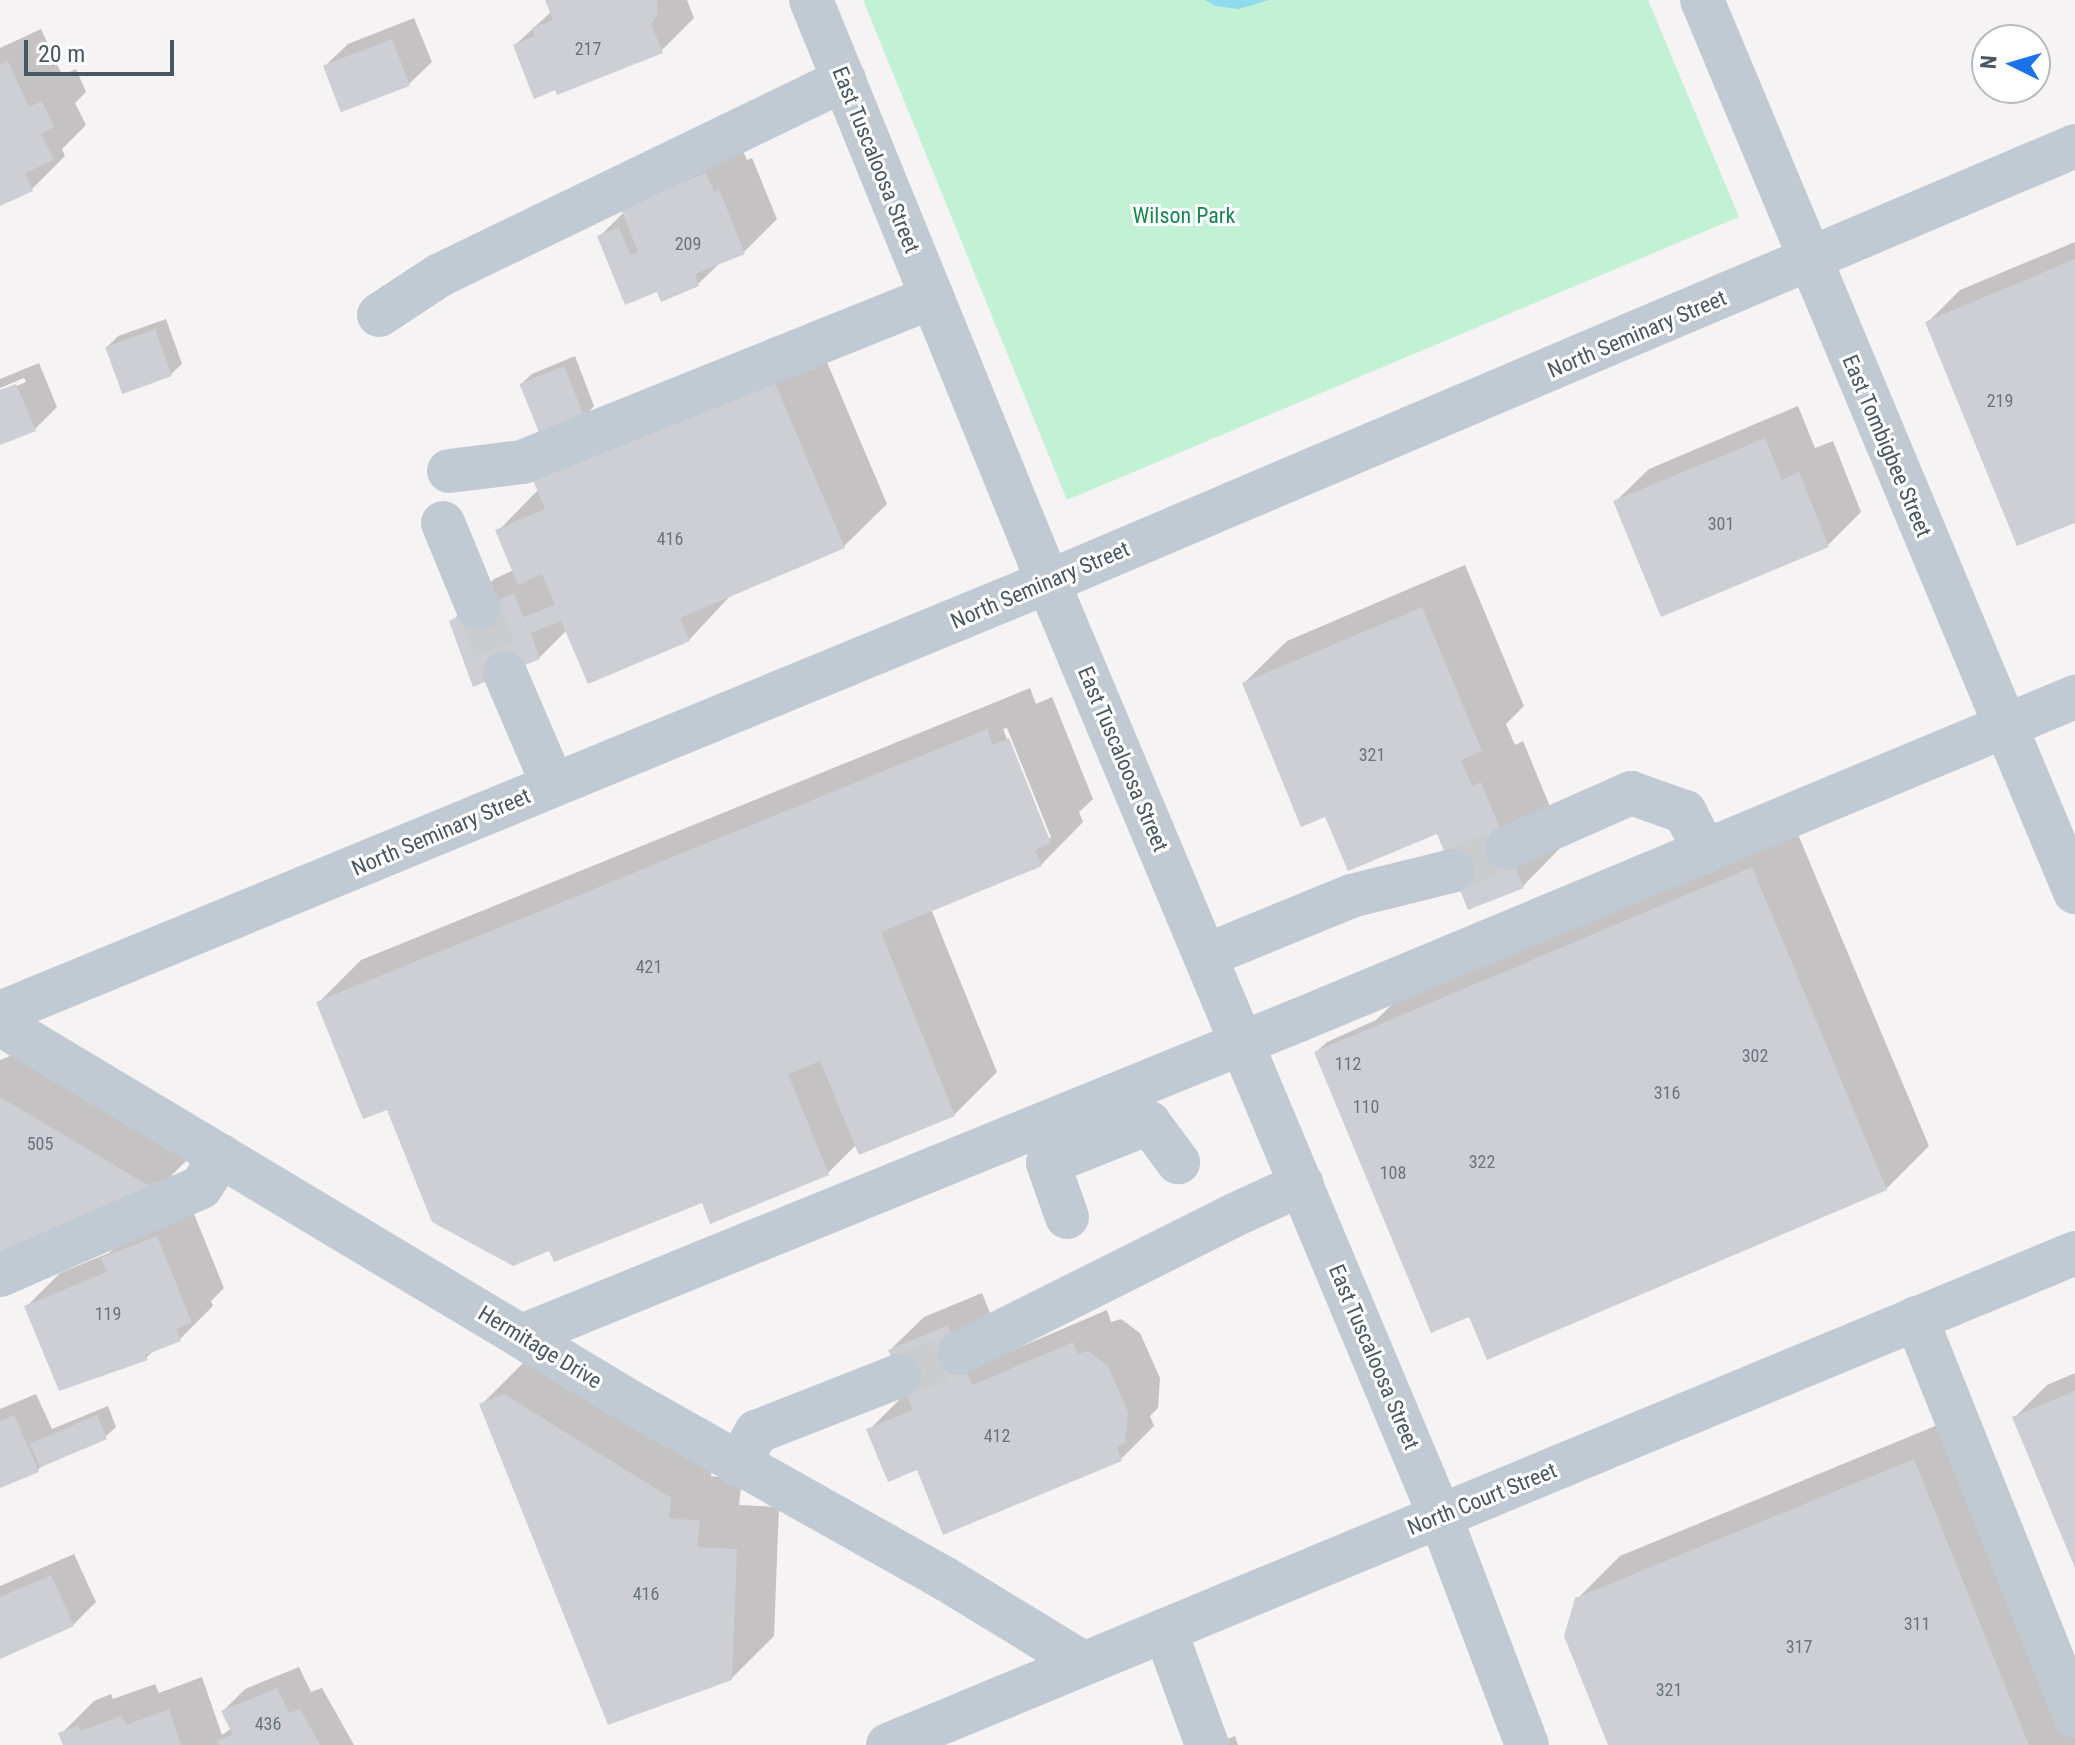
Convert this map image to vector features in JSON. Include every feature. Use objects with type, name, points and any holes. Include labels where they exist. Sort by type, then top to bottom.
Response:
[{"type":"street","name":"East Tuscaloosa Street","points":[[811,0],[1048,582],[1440,1516],[1527,1745]]},
{"type":"street","name":"East Tombigbee Street","points":[[1702,0],[2075,892]]},
{"type":"street","points":[[379,315],[440,275],[844,80]]},
{"type":"street","name":"North Seminary Street","points":[[0,1013],[1048,582],[1809,262],[2075,146]]},
{"type":"street","points":[[449,471],[522,462],[932,297]]},
{"type":"street","points":[[443,523],[478,608]]},
{"type":"street","points":[[505,673],[553,785]]},
{"type":"street","points":[[522,1336],[1242,1043],[2075,697]]},
{"type":"street","points":[[1507,848],[1631,793],[1685,812],[1705,852]]},
{"type":"street","points":[[1205,956],[1351,896],[1452,871]]},
{"type":"street","name":"Hermitage Drive","points":[[0,1024],[738,1465],[947,1580],[1083,1663]]},
{"type":"street","points":[[1067,1217],[1048,1163],[1149,1123],[1178,1162]]},
{"type":"street","points":[[0,1275],[201,1187],[221,1156]]},
{"type":"street","points":[[959,1353],[1302,1184]]},
{"type":"street","name":"North Court Street","points":[[888,1745],[2075,1253]]},
{"type":"street","points":[[1916,1318],[2075,1716]]},
{"type":"street","points":[[738,1465],[756,1432],[899,1376]]},
{"type":"street","points":[[1165,1630],[1207,1745]]},
{"type":"green space","name":"Wilson Park","points":[[863,0],[1648,0],[1739,217],[1067,500]]},
{"type":"water","points":[[1205,0],[1269,0],[1239,9],[1216,6]]},
{"type":"building","points":[[545,0],[657,0],[658,13],[651,24],[663,53],[557,95],[555,90],[534,99],[513,45],[535,36],[532,28],[553,20]]},
{"type":"building","points":[[392,39],[410,86],[341,112],[323,66]]},
{"type":"building","points":[[8,61],[29,107],[42,101],[54,127],[41,134],[54,160],[25,173],[33,191],[0,206],[0,64]]},
{"type":"building","points":[[706,173],[714,192],[719,189],[745,254],[695,274],[699,286],[661,302],[657,292],[625,305],[597,236],[619,227],[630,255],[638,252],[617,198],[665,189]]},
{"type":"building","points":[[2075,259],[2075,523],[2017,546],[1925,322]]},
{"type":"building","points":[[155,329],[172,376],[122,394],[105,347]]},
{"type":"building","points":[[564,366],[585,418],[540,436],[519,384]]},
{"type":"building","points":[[772,376],[845,548],[680,618],[690,641],[588,684],[561,621],[531,633],[540,659],[473,687],[449,621],[514,593],[523,617],[555,605],[542,574],[518,585],[495,530],[545,509],[532,478]]},
{"type":"building","points":[[16,384],[36,431],[0,445],[0,390]]},
{"type":"building","points":[[1765,438],[1782,480],[1799,472],[1829,547],[1661,617],[1613,501]]},
{"type":"building","points":[[1422,607],[1482,751],[1461,760],[1472,786],[1481,782],[1524,888],[1468,910],[1437,834],[1348,871],[1325,817],[1301,827],[1242,683]]},
{"type":"building","points":[[987,729],[993,745],[1009,738],[1051,843],[1035,850],[1042,866],[881,932],[955,1116],[859,1155],[820,1061],[788,1074],[829,1175],[710,1224],[702,1203],[554,1262],[549,1251],[513,1266],[432,1222],[387,1110],[363,1119],[316,1002]]},
{"type":"building","points":[[1752,867],[1887,1190],[1487,1360],[1469,1317],[1431,1333],[1314,1052]]},
{"type":"building","points":[[0,1097],[158,1191],[0,1256]]},
{"type":"building","points":[[157,1236],[192,1323],[176,1329],[181,1341],[145,1355],[148,1360],[59,1391],[24,1306],[107,1272],[101,1258]]},
{"type":"building","points":[[948,1325],[972,1385],[1073,1342],[1078,1354],[1088,1351],[1108,1366],[1128,1412],[1125,1443],[1117,1447],[1122,1461],[943,1535],[917,1470],[888,1482],[866,1429],[913,1410],[888,1350]]},
{"type":"building","points":[[2075,1391],[2075,1568],[2012,1417]]},
{"type":"building","points":[[504,1394],[671,1498],[669,1518],[700,1521],[697,1547],[737,1549],[732,1680],[608,1725],[479,1404]]},
{"type":"building","points":[[14,1415],[39,1472],[0,1488],[0,1421]]},
{"type":"building","points":[[97,1415],[107,1439],[40,1467],[30,1444]]},
{"type":"building","points":[[1914,1459],[2029,1745],[1608,1745],[1564,1636],[1575,1598]]},
{"type":"building","points":[[51,1575],[74,1626],[0,1659],[0,1597]]},
{"type":"building","points":[[277,1688],[289,1713],[300,1709],[320,1745],[219,1745],[217,1740],[233,1735],[221,1711]]},
{"type":"building","points":[[169,1709],[181,1745],[63,1745],[58,1733],[78,1726],[80,1731],[122,1716],[126,1725]]},
{"type":"tunnel","points":[[478,608],[505,673]]},
{"type":"tunnel","points":[[1452,871],[1507,848]]},
{"type":"tunnel","points":[[899,1376],[959,1353]]}]
